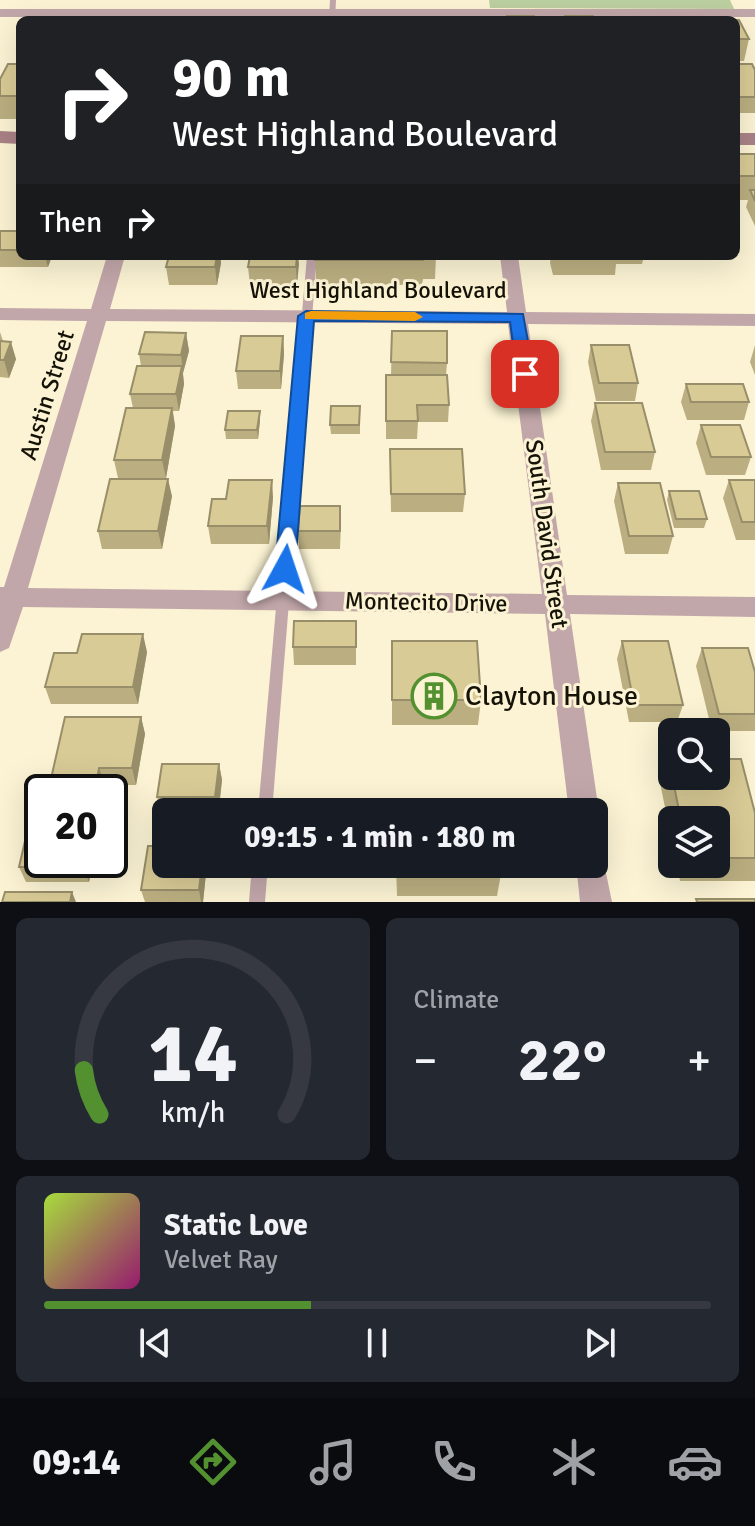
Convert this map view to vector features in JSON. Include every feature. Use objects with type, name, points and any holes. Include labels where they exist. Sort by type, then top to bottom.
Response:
[{"type":"street","points":[[0,13],[332,11],[453,16]]},
{"type":"street","points":[[546,16],[755,13]]},
{"type":"street","name":"Austin Street","points":[[0,641],[7,598],[115,260]]},
{"type":"street","name":"South David Street","points":[[510,260],[582,798]]},
{"type":"street","name":"West Highland Boulevard","points":[[0,314],[755,320]]},
{"type":"street","name":"Montecito Drive","points":[[7,598],[755,607]]},
{"type":"street","points":[[593,878],[596,902]]},
{"type":"lane","points":[[266,798],[312,260]]},
{"type":"lane","points":[[257,902],[259,878]]},
{"type":"green space","points":[[489,0],[730,0],[734,9],[490,8]]},
{"type":"building","points":[[740,22],[749,39],[740,39]]},
{"type":"building","points":[[8,64],[16,64],[16,96],[0,96],[0,79]]},
{"type":"building","points":[[740,64],[752,64],[755,70],[755,97],[740,97]]},
{"type":"building","points":[[740,154],[755,154],[755,176],[740,176]]},
{"type":"building","points":[[0,231],[16,231],[16,250],[0,250]]},
{"type":"building","points":[[168,260],[216,260],[215,267],[166,267]]},
{"type":"building","points":[[249,260],[297,260],[296,267],[248,267]]},
{"type":"building","points":[[392,331],[447,331],[447,363],[391,362]]},
{"type":"building","points":[[145,332],[186,333],[181,355],[139,354]]},
{"type":"building","points":[[241,336],[283,336],[280,371],[236,371]]},
{"type":"building","points":[[0,341],[11,342],[4,360],[0,360]]},
{"type":"building","points":[[591,345],[629,345],[638,383],[599,383]]},
{"type":"building","points":[[137,366],[182,366],[176,394],[130,394]]},
{"type":"building","points":[[386,375],[447,375],[449,405],[417,405],[418,421],[386,421]]},
{"type":"building","points":[[686,384],[743,384],[749,402],[691,402]]},
{"type":"building","points":[[595,403],[642,403],[655,452],[605,452]]},
{"type":"building","points":[[331,406],[360,406],[359,425],[330,425]]},
{"type":"building","points":[[126,408],[172,408],[162,460],[114,460]]},
{"type":"building","points":[[228,411],[260,411],[257,430],[225,430]]},
{"type":"building","points":[[701,425],[740,425],[751,457],[711,457]]},
{"type":"building","points":[[390,449],[462,449],[465,494],[391,494]]},
{"type":"building","points":[[110,479],[168,479],[158,531],[98,531]]},
{"type":"building","points":[[229,480],[272,480],[267,526],[208,526],[212,499],[226,499]]},
{"type":"building","points":[[729,480],[755,480],[755,522],[742,522]]},
{"type":"building","points":[[618,483],[660,483],[673,536],[629,536]]},
{"type":"building","points":[[669,491],[699,491],[707,519],[676,519]]},
{"type":"building","points":[[300,506],[340,506],[340,531],[298,531]]},
{"type":"building","points":[[294,621],[356,621],[356,647],[293,647]]},
{"type":"building","points":[[82,634],[143,634],[133,687],[45,687],[54,653],[77,653]]},
{"type":"building","points":[[392,641],[477,641],[481,700],[392,700]]},
{"type":"building","points":[[622,641],[668,641],[683,705],[634,705]]},
{"type":"building","points":[[702,648],[748,648],[755,672],[755,714],[719,714]]},
{"type":"building","points":[[65,717],[141,717],[132,768],[99,768],[98,774],[52,774]]},
{"type":"building","points":[[730,759],[741,759],[755,813],[755,858],[730,858],[730,806],[678,806],[675,790],[730,790]]},
{"type":"building","points":[[162,764],[219,764],[215,797],[157,797]]},
{"type":"building","points":[[24,845],[24,867],[19,867]]},
{"type":"building","points":[[148,846],[152,846],[152,878],[200,878],[199,890],[141,890]]},
{"type":"building","points":[[5,892],[72,892],[70,902],[2,902]]},
{"type":"building","points":[[696,899],[755,899],[755,902],[697,902]]},
{"type":"slow traffic","points":[[311,316],[415,317]]},
{"type":"place","name":"Clayton House","points":[[434,696]]},
{"type":"route","points":[[285,569],[306,316],[518,317],[525,374]]}]
